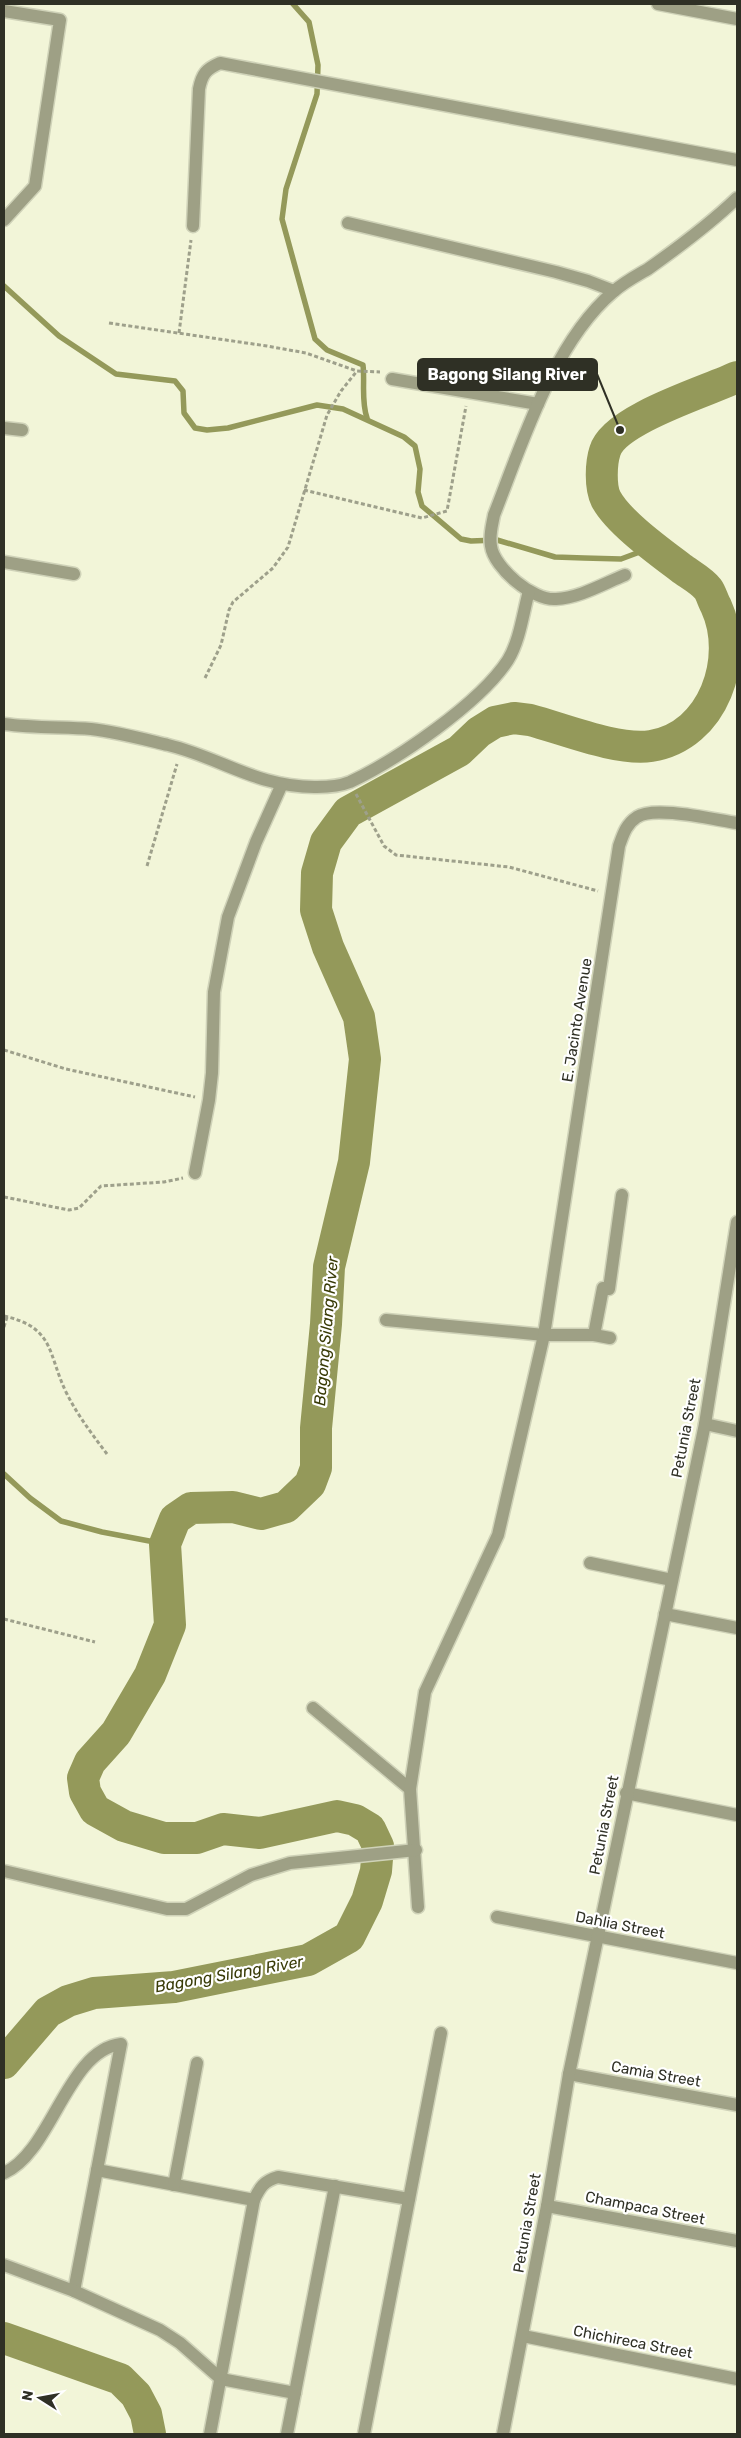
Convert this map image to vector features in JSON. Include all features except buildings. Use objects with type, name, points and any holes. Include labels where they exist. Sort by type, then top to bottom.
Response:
[{"type":"street","points":[[658,4],[737,19]]},
{"type":"street","points":[[4,12],[60,20],[35,186],[4,220]]},
{"type":"street","points":[[193,226],[199,89],[202,75],[210,67],[220,63],[737,160]]},
{"type":"street","points":[[625,575],[568,598],[553,600],[540,597],[529,591],[498,562],[491,548],[490,532],[494,516],[538,404],[574,338],[598,306],[614,291],[683,244],[737,198]]},
{"type":"street","points":[[348,223],[556,272],[614,291]]},
{"type":"street","points":[[392,379],[538,404]]},
{"type":"street","points":[[4,428],[22,430]]},
{"type":"street","points":[[4,562],[74,574]]},
{"type":"street","points":[[4,724],[116,732],[182,748],[235,771],[282,784],[317,788],[349,782],[416,742],[446,720],[492,679],[508,659],[517,640],[529,591]]},
{"type":"street","points":[[195,1173],[209,1100],[214,992],[228,917],[256,842],[282,784]]},
{"type":"street","name":"E. Jacinto Avenue","points":[[418,1907],[416,1850],[410,1789],[425,1692],[498,1535],[544,1335],[619,846],[625,829],[637,816],[656,812],[737,823]]},
{"type":"street","points":[[594,1334],[603,1288],[609,1289],[622,1195]]},
{"type":"street","name":"Petunia Street","points":[[503,2434],[547,2206],[569,2074],[626,1793],[705,1424],[737,1222]]},
{"type":"street","points":[[386,1320],[544,1335],[594,1334],[610,1338]]},
{"type":"street","points":[[705,1424],[737,1431]]},
{"type":"street","points":[[590,1563],[672,1580]]},
{"type":"street","points":[[665,1614],[737,1628]]},
{"type":"street","points":[[313,1708],[410,1789]]},
{"type":"street","points":[[626,1793],[737,1815]]},
{"type":"street","points":[[4,1871],[167,1908],[186,1909],[231,1884],[267,1868],[290,1863],[392,1854],[416,1850]]},
{"type":"street","name":"Dahlia Street","points":[[497,1917],[598,1938],[737,1963]]},
{"type":"street","points":[[364,2434],[441,2033]]},
{"type":"street","points":[[4,2173],[11,2170],[26,2155],[90,2061],[104,2048],[121,2044],[74,2291]]},
{"type":"street","points":[[174,2185],[197,2063]]},
{"type":"street","name":"Camia Street","points":[[569,2074],[737,2105]]},
{"type":"street","points":[[97,2170],[254,2200]]},
{"type":"street","points":[[210,2434],[254,2200],[259,2188],[268,2180],[278,2177],[409,2199]]},
{"type":"street","points":[[287,2434],[335,2186]]},
{"type":"street","name":"Champaca Street","points":[[547,2206],[737,2241]]},
{"type":"street","points":[[4,2265],[74,2291],[160,2330],[180,2343],[221,2379],[295,2393]]},
{"type":"street","name":"Chichireca Street","points":[[523,2336],[737,2379]]},
{"type":"path","points":[[179,334],[193,226]]},
{"type":"path","points":[[109,324],[306,353],[359,371],[374,370]]},
{"type":"path","points":[[206,678],[221,645],[229,610],[233,602],[273,568],[288,547],[327,415],[333,403],[359,371]]},
{"type":"path","points":[[304,490],[422,518],[447,511],[468,392]]},
{"type":"path","points":[[147,866],[182,748]]},
{"type":"path","points":[[353,789],[384,846],[396,855],[509,867],[612,894]]},
{"type":"path","points":[[4,1050],[66,1069],[209,1100]]},
{"type":"path","points":[[4,1197],[61,1209],[79,1208],[101,1186],[177,1180],[195,1173]]},
{"type":"path","points":[[4,1326],[5,1316],[24,1322],[35,1328],[47,1342],[65,1391],[80,1419],[108,1454]]},
{"type":"path","points":[[4,1620],[95,1642]]},
{"type":"waterway","points":[[293,4],[309,22],[318,65],[317,94],[286,189],[282,219],[315,339],[327,350],[363,365],[364,399],[367,418]]},
{"type":"waterway","points":[[4,286],[59,336],[116,374],[175,381],[183,391],[184,413],[195,428],[207,430],[228,428],[317,405],[343,409],[404,437],[415,446],[420,469],[418,492],[422,506],[461,539],[471,541],[497,540],[555,557],[621,559],[653,547]]},
{"type":"waterway","name":"Bagong Silang River","points":[[4,2063],[48,2012],[68,2001],[94,1993],[174,1987],[308,1960],[349,1937],[367,1901],[376,1871],[378,1846],[370,1829],[355,1820],[337,1816],[260,1833],[223,1829],[197,1838],[164,1838],[124,1826],[95,1810],[85,1792],[83,1778],[90,1762],[116,1733],[150,1675],[170,1625],[165,1544],[175,1519],[191,1508],[233,1507],[261,1514],[286,1507],[310,1484],[316,1468],[316,1428],[326,1324],[329,1267],[354,1162],[365,1059],[359,1017],[328,947],[316,910],[317,873],[326,842],[348,812],[459,751],[479,732],[495,722],[514,718],[530,720],[590,738],[637,747],[651,746],[673,739],[691,727],[706,711],[716,692],[723,671],[725,648],[723,627],[716,606],[709,591],[699,580],[662,554],[629,527],[612,508],[604,494],[602,468],[605,451],[612,439],[625,428],[664,407],[737,377]]},
{"type":"waterway","points":[[4,1474],[30,1498],[61,1521],[102,1532],[165,1544]]},
{"type":"waterway","name":"Bagong Silang River","points":[[4,2338],[120,2379],[136,2395],[146,2414],[150,2434]]},
{"type":"place","name":"Bagong Silang River","points":[[620,430]]}]
